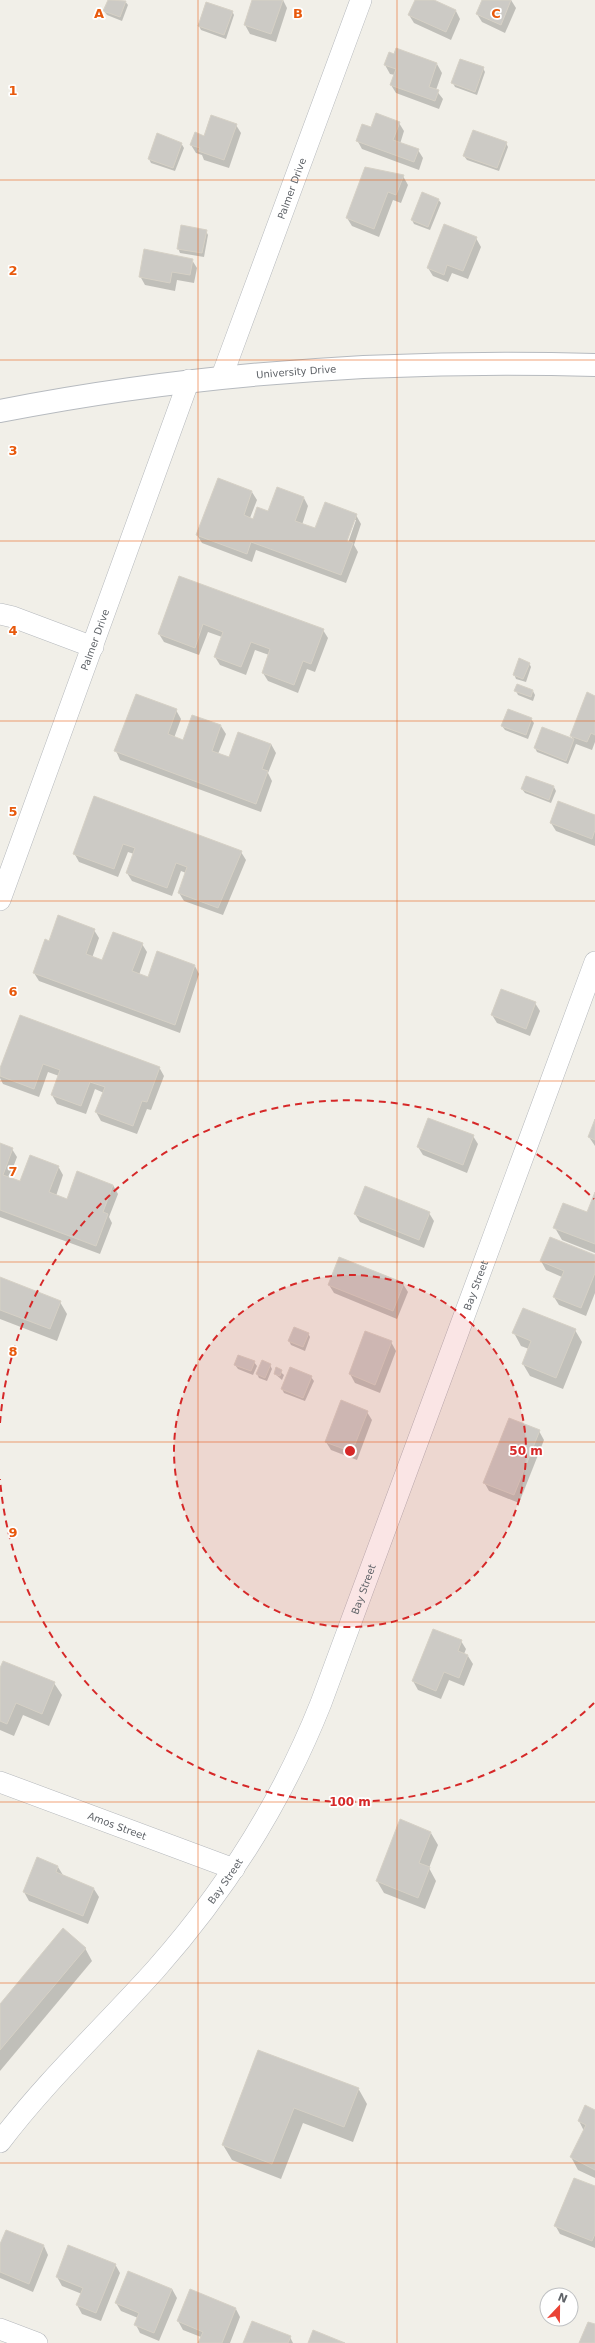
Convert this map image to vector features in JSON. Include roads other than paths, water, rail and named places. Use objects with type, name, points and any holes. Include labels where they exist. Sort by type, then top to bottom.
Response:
[{"type":"main road","name":"University Drive","points":[[0,411],[86,395],[222,376],[382,365],[504,363],[595,365]]},
{"type":"street","name":"Palmer Drive","points":[[222,376],[361,0]]},
{"type":"street","name":"Palmer Drive","points":[[0,900],[94,647],[189,380]]},
{"type":"street","points":[[0,614],[13,617],[94,647]]},
{"type":"street","name":"Bay Street","points":[[0,2142],[34,2099],[156,1969],[194,1924],[234,1869],[260,1828],[288,1778],[321,1703],[595,962]]},
{"type":"street","name":"Amos Street","points":[[0,1782],[234,1869]]},
{"type":"street","points":[[0,2329],[37,2343]]}]
